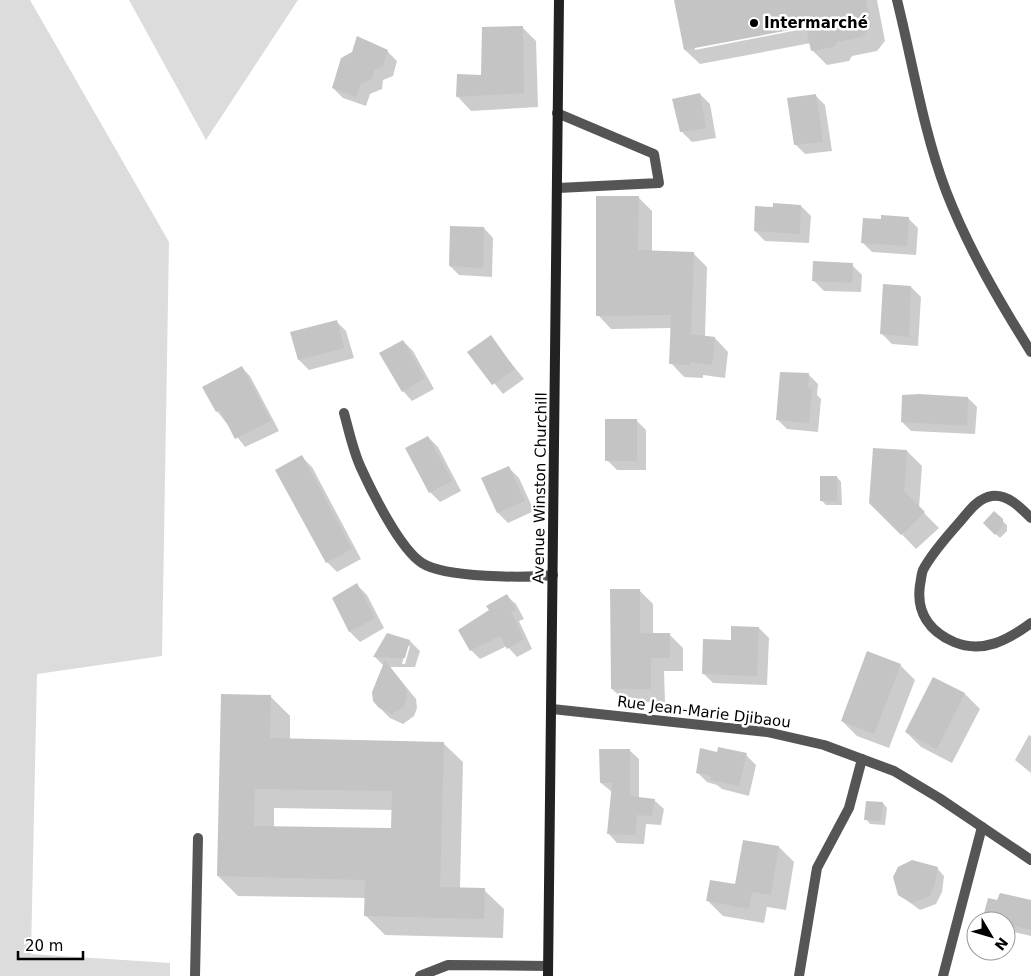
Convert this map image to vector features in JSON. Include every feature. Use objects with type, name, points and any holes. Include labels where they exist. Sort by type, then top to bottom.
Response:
[{"type":"main road","name":"Avenue Winston Churchill","points":[[548,971],[554,575],[559,0]]},
{"type":"street","points":[[897,0],[921,105],[946,190],[967,242],[1031,352]]},
{"type":"street","points":[[557,112],[654,154],[659,183],[558,188]]},
{"type":"street","points":[[344,413],[360,467],[397,536],[421,563],[439,570],[460,573],[534,577],[554,575]]},
{"type":"street","points":[[1031,518],[1018,505],[1008,499],[994,496],[984,499],[972,508],[940,544],[922,572],[919,596],[921,612],[930,625],[944,637],[961,645],[979,647],[992,644],[1011,638],[1031,623]]},
{"type":"street","name":"Rue Jean-Marie Djibaou","points":[[552,709],[767,732],[824,745],[894,771],[1031,860]]},
{"type":"street","points":[[799,976],[817,868],[849,808],[862,759]]},
{"type":"street","points":[[943,976],[982,827]]},
{"type":"street","points":[[196,976],[198,838]]},
{"type":"street","points":[[420,976],[448,965],[548,971]]},
{"type":"shaded area","points":[[0,0],[30,0],[169,242],[162,656],[37,674],[31,954],[170,963],[170,976],[0,976]]},
{"type":"shaded area","points":[[129,0],[298,0],[206,140]]},
{"type":"building","name":"Intermarché","points":[[674,0],[866,0],[871,26],[862,37],[837,42],[834,47],[811,51],[806,27],[684,50]]},
{"type":"building","points":[[523,26],[524,93],[456,97],[457,74],[481,75],[482,27]]},
{"type":"building","points":[[357,36],[388,50],[383,66],[374,70],[372,79],[361,84],[356,97],[332,88],[341,58],[352,52]]},
{"type":"building","points":[[700,93],[706,128],[680,132],[672,99]]},
{"type":"building","points":[[816,94],[823,142],[794,145],[787,98]]},
{"type":"building","points":[[596,196],[639,196],[638,250],[694,252],[691,334],[715,337],[712,365],[690,362],[690,365],[669,364],[671,315],[596,316]]},
{"type":"building","points":[[773,203],[801,205],[800,234],[754,231],[755,206],[773,207]]},
{"type":"building","points":[[881,215],[909,217],[907,246],[861,243],[863,218],[881,219]]},
{"type":"building","points":[[450,226],[484,227],[483,268],[449,266]]},
{"type":"building","points":[[813,261],[853,263],[852,283],[812,281]]},
{"type":"building","points":[[883,284],[911,286],[909,337],[880,334]]},
{"type":"building","points":[[337,320],[344,348],[298,360],[290,332]]},
{"type":"building","points":[[491,335],[515,369],[492,385],[467,352]]},
{"type":"building","points":[[403,340],[425,378],[402,392],[379,353]]},
{"type":"building","points":[[242,366],[271,421],[235,439],[220,410],[216,412],[202,387]]},
{"type":"building","points":[[780,372],[809,373],[808,388],[812,389],[809,423],[776,420]]},
{"type":"building","points":[[919,394],[968,397],[967,426],[901,422],[902,395]]},
{"type":"building","points":[[605,419],[637,419],[637,461],[605,461]]},
{"type":"building","points":[[428,436],[452,481],[429,493],[405,448]]},
{"type":"building","points":[[873,448],[907,450],[904,491],[925,512],[901,535],[869,503]]},
{"type":"building","points":[[302,455],[352,549],[326,563],[275,470]]},
{"type":"building","points":[[509,466],[525,501],[497,513],[481,478]]},
{"type":"building","points":[[820,476],[837,476],[837,501],[820,501]]},
{"type":"building","points":[[994,511],[1003,519],[1003,526],[995,535],[983,523]]},
{"type":"building","points":[[357,583],[375,618],[349,632],[332,598]]},
{"type":"building","points":[[610,589],[640,589],[640,633],[670,633],[670,658],[651,658],[651,689],[611,689]]},
{"type":"building","points":[[507,594],[516,610],[511,612],[524,639],[507,649],[500,636],[470,651],[458,630],[489,610],[486,606]]},
{"type":"building","points":[[731,626],[759,627],[757,676],[702,674],[703,639],[731,640]]},
{"type":"building","points":[[387,633],[410,640],[405,658],[373,657]]},
{"type":"building","points":[[867,651],[901,664],[874,734],[841,721]]},
{"type":"building","points":[[385,660],[406,688],[407,697],[404,706],[392,714],[379,708],[373,701],[372,692]]},
{"type":"building","points":[[933,677],[965,693],[937,749],[905,732]]},
{"type":"building","points":[[221,694],[271,695],[270,738],[444,742],[440,887],[485,888],[484,919],[364,916],[365,880],[217,876]],"holes":[[[255,789],[392,791],[391,828],[254,826]]]},
{"type":"building","points":[[718,747],[747,753],[739,786],[710,780],[711,776],[696,773],[700,748],[717,752]]},
{"type":"building","points":[[599,749],[630,749],[630,796],[655,799],[652,816],[637,815],[635,835],[607,834],[612,783],[600,783]]},
{"type":"building","points":[[866,801],[883,802],[881,821],[864,820]]},
{"type":"building","points":[[743,840],[779,846],[771,895],[752,892],[749,909],[706,901],[710,880],[735,884]]},
{"type":"building","points":[[912,860],[938,867],[935,884],[929,897],[911,903],[898,895],[893,877],[898,867]]},
{"type":"building","points":[[1000,893],[1031,900],[1031,930],[1016,926],[1016,911],[985,911],[988,898],[997,900]]},
{"type":"place","name":"Intermarché","points":[[754,23]]}]
